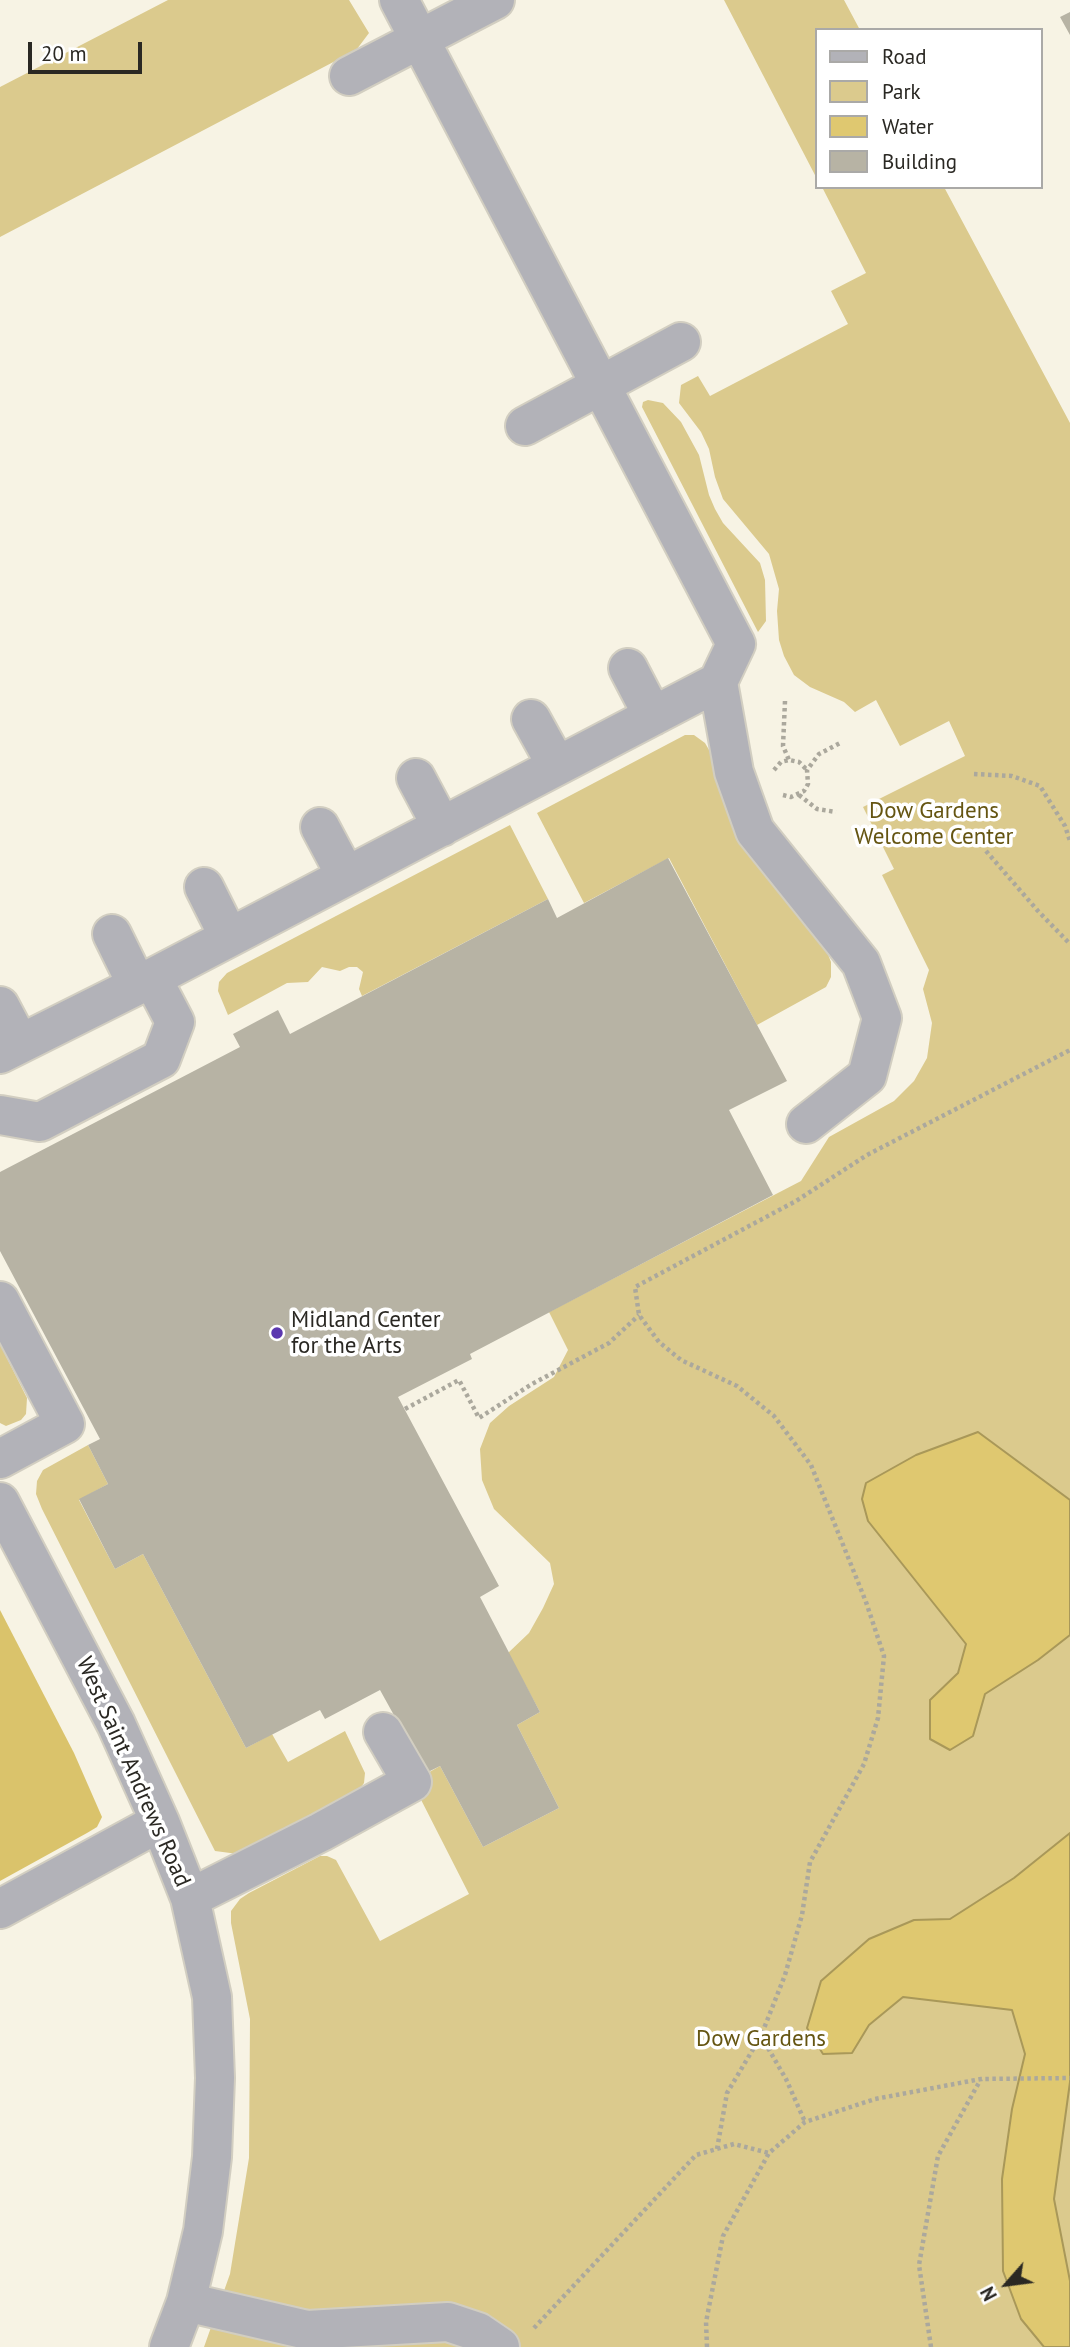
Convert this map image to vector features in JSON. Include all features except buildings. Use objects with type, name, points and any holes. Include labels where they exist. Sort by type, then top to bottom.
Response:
[{"type":"street","points":[[399,0],[736,643],[718,682],[734,772],[755,831],[861,963],[882,1018],[867,1076],[806,1124]]},
{"type":"street","points":[[349,76],[495,0]]},
{"type":"street","points":[[525,426],[681,342]]},
{"type":"street","points":[[628,668],[653,716]]},
{"type":"street","points":[[0,1006],[10,1049],[718,682]]},
{"type":"street","points":[[531,719],[557,766]]},
{"type":"street","points":[[416,778],[442,827]]},
{"type":"street","points":[[320,827],[346,876]]},
{"type":"street","points":[[204,887],[229,937]]},
{"type":"street","points":[[0,1115],[40,1122],[161,1059],[175,1022],[113,934]]},
{"type":"street","points":[[0,1301],[65,1424],[0,1459]]},
{"type":"street","name":"West Saint Andrews Road","points":[[0,1502],[116,1724],[160,1822],[190,1898],[212,1997],[215,2078],[212,2157],[202,2231],[186,2302],[169,2347]]},
{"type":"street","points":[[190,1898],[321,1832],[412,1782],[383,1732]]},
{"type":"street","points":[[0,1909],[160,1822]]},
{"type":"street","points":[[186,2302],[307,2330],[448,2322],[513,2342]]},
{"type":"path","points":[[785,701],[783,746],[789,760]]},
{"type":"path","points":[[807,770],[819,754],[840,743]]},
{"type":"path","points":[[772,775],[781,762],[789,760],[799,762],[807,770],[808,784],[799,795],[791,797],[776,790]]},
{"type":"path","points":[[974,774],[1012,776],[1040,786],[1065,826],[1070,841]]},
{"type":"path","points":[[799,795],[817,809],[836,812]]},
{"type":"path","points":[[986,851],[1070,944]]},
{"type":"path","points":[[717,2149],[727,2093],[761,2036],[785,1975],[802,1915],[810,1863],[864,1764],[878,1718],[884,1656],[866,1602],[811,1465],[774,1416],[737,1386],[681,1360],[659,1342],[639,1315],[635,1287],[796,1200],[867,1154],[1070,1050]]},
{"type":"path","points":[[405,1409],[459,1380],[480,1418],[533,1384],[609,1343],[639,1315]]},
{"type":"path","points":[[761,2036],[786,2079],[806,2122]]},
{"type":"path","points":[[707,2347],[706,2322],[723,2236],[769,2153],[806,2122],[875,2099],[981,2079],[1070,2078]]},
{"type":"path","points":[[931,2347],[919,2265],[938,2156],[981,2079]]},
{"type":"path","points":[[513,2342],[696,2155],[734,2144],[769,2153]]},
{"type":"green space","points":[[168,0],[349,0],[369,33],[357,49],[341,58],[0,237],[0,87]]},
{"type":"green space","points":[[724,0],[844,0],[859,28],[814,28],[814,173]]},
{"type":"green space","name":"Dow Gardens","points":[[823,189],[945,189],[1070,423],[1070,2347],[204,2347],[230,2274],[249,2158],[250,2019],[231,1911],[240,1899],[249,1893],[320,1856],[336,1860],[380,1941],[469,1894],[412,1782],[440,1766],[483,1847],[559,1808],[517,1725],[540,1712],[508,1653],[529,1633],[543,1608],[554,1584],[550,1563],[494,1509],[482,1480],[480,1449],[490,1423],[509,1406],[554,1377],[568,1350],[549,1312],[801,1181],[829,1137],[894,1101],[914,1081],[927,1058],[932,1023],[923,989],[929,970],[882,875],[894,869],[863,807],[965,756],[949,721],[900,746],[876,700],[855,712],[844,702],[810,687],[794,675],[779,640],[779,589],[769,554],[723,499],[709,449],[701,432],[679,403],[681,385],[698,376],[710,396],[848,324],[831,291],[866,273]]},
{"type":"green space","points":[[648,400],[663,403],[681,422],[699,455],[715,509],[723,523],[760,563],[765,580],[766,621],[758,632],[642,407],[643,402]]},
{"type":"green space","points":[[685,735],[694,735],[705,743],[712,755],[728,813],[820,934],[831,962],[831,977],[826,987],[757,1025],[669,858],[584,903],[537,813]]},
{"type":"green space","points":[[510,825],[548,899],[362,996],[359,989],[363,972],[357,967],[340,971],[322,967],[308,982],[287,983],[228,1015],[218,991],[219,982],[227,973]]},
{"type":"green space","points":[[0,1344],[27,1398],[26,1414],[21,1420],[6,1426],[0,1423]]},
{"type":"green space","points":[[88,1445],[108,1484],[79,1500],[115,1569],[143,1554],[246,1748],[272,1734],[288,1762],[345,1731],[365,1773],[364,1783],[359,1790],[238,1854],[215,1851],[36,1494],[37,1481],[43,1470]]},
{"type":"shaded area","points":[[0,1610],[74,1753],[102,1817],[97,1827],[0,1881]]},
{"type":"water","points":[[978,1432],[1070,1500],[1070,1635],[1038,1660],[985,1694],[973,1736],[950,1750],[930,1739],[930,1700],[958,1673],[966,1644],[868,1521],[862,1499],[866,1483],[916,1455]]},
{"type":"water","points":[[1070,1833],[1070,2082],[1054,2199],[1070,2281],[1070,2347],[1044,2347],[1021,2319],[1003,2271],[1002,2179],[1012,2109],[1025,2054],[1012,2010],[903,1997],[869,2025],[852,2053],[823,2054],[807,2028],[821,1981],[869,1939],[914,1920],[950,1919],[1014,1878]]},
{"type":"place","name":"Midland Center for the Arts","points":[[277,1333]]},
{"type":"park label","name":"Dow Gardens Welcome Center","points":[[934,824]]}]
